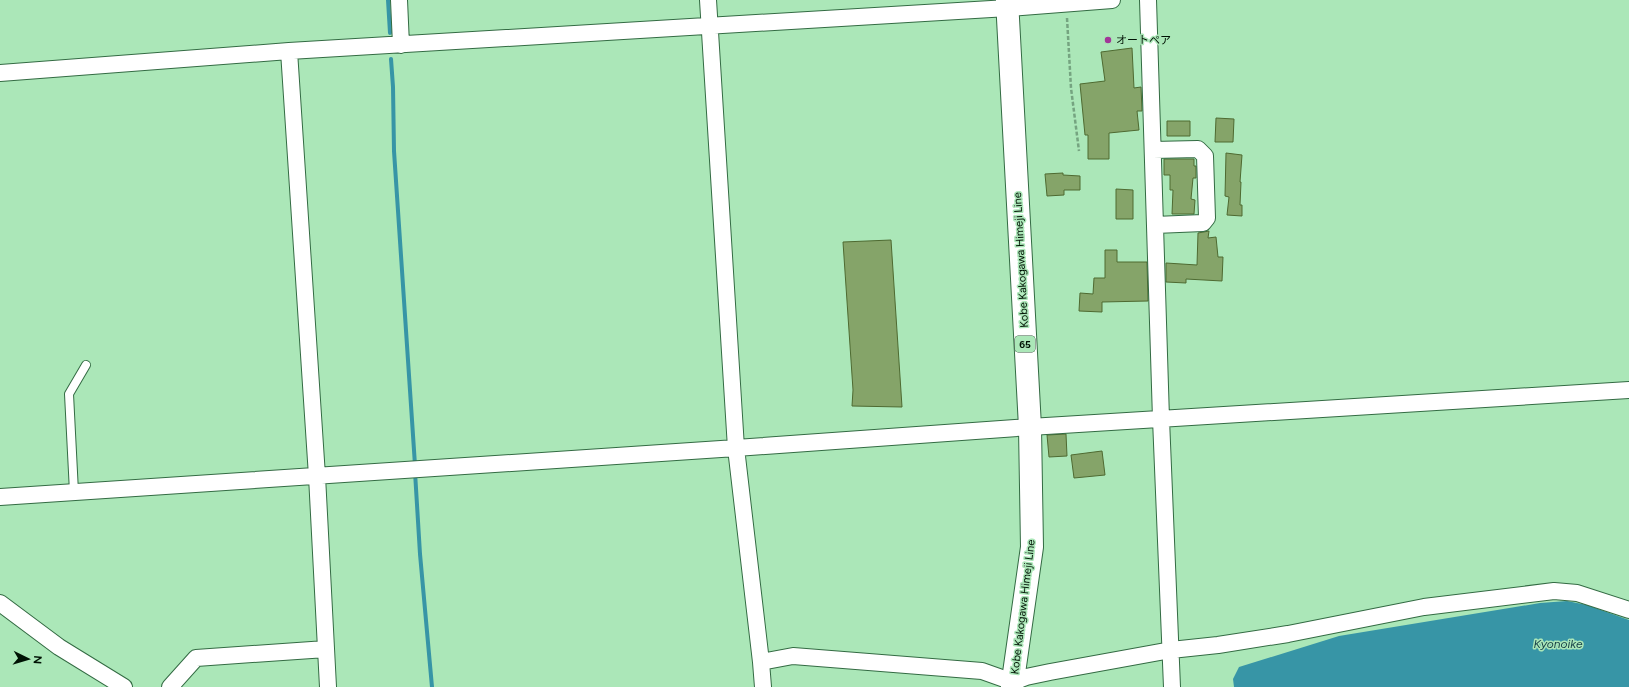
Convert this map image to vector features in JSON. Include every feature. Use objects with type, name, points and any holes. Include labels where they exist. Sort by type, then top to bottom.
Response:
[{"type":"main road","name":"Kobe Kakogawa Himeji Line","points":[[1007,4],[1030,427],[1032,547],[1012,685]]},
{"type":"street","points":[[399,0],[401,45]]},
{"type":"street","points":[[708,0],[736,448],[763,687]]},
{"type":"street","points":[[0,73],[289,51],[709,26],[1007,4],[1066,3],[1112,0]]},
{"type":"street","points":[[1148,0],[1161,419],[1172,687]]},
{"type":"street","points":[[289,51],[317,476],[328,687]]},
{"type":"street","points":[[1153,150],[1198,149],[1205,156],[1207,218],[1202,222],[1155,225]]},
{"type":"street","points":[[0,497],[1030,427],[1629,390]]},
{"type":"street","points":[[761,662],[793,656],[982,671],[1012,685],[1026,677],[1171,650],[1218,646],[1288,634],[1424,607],[1554,591],[1577,593],[1629,610]]},
{"type":"street","points":[[0,603],[59,647],[124,687]]},
{"type":"street","points":[[170,687],[196,658],[326,649]]},
{"type":"lane","points":[[74,492],[69,394],[86,365]]},
{"type":"path","points":[[1066,3],[1071,88],[1079,151]]},
{"type":"water","name":"Kyonoike","points":[[1567,601],[1587,605],[1629,620],[1629,687],[1234,687],[1233,679],[1239,667],[1339,636],[1540,603]]},
{"type":"building","points":[[1132,48],[1134,88],[1141,87],[1142,111],[1137,111],[1139,130],[1109,133],[1109,159],[1088,159],[1088,135],[1085,135],[1080,84],[1105,81],[1101,52]]},
{"type":"building","points":[[1216,118],[1234,119],[1233,142],[1215,142]]},
{"type":"building","points":[[1167,121],[1190,121],[1190,136],[1167,136]]},
{"type":"building","points":[[1226,153],[1242,155],[1240,205],[1242,205],[1242,216],[1227,215],[1229,197],[1225,196]]},
{"type":"building","points":[[1164,159],[1194,159],[1194,166],[1196,166],[1196,178],[1193,178],[1191,199],[1195,200],[1194,214],[1172,214],[1173,190],[1170,190],[1170,175],[1164,175]]},
{"type":"building","points":[[1063,173],[1063,175],[1080,176],[1080,190],[1064,190],[1064,195],[1047,196],[1045,174]]},
{"type":"building","points":[[1116,189],[1133,190],[1133,219],[1116,219]]},
{"type":"building","points":[[1209,231],[1208,238],[1216,237],[1218,257],[1223,257],[1222,281],[1186,279],[1186,283],[1166,282],[1166,263],[1197,265],[1198,233]]},
{"type":"building","points":[[891,240],[902,407],[852,406],[853,390],[843,242]]},
{"type":"building","points":[[1105,250],[1117,250],[1117,262],[1147,262],[1148,301],[1102,302],[1102,312],[1079,311],[1080,293],[1093,294],[1094,278],[1105,278]]},
{"type":"building","points":[[1066,434],[1067,456],[1049,457],[1047,435]]},
{"type":"building","points":[[1102,451],[1105,475],[1074,478],[1071,455]]},
{"type":"waterway","points":[[388,0],[390,33]]},
{"type":"waterway","points":[[391,59],[394,151],[415,465]]},
{"type":"waterway","points":[[415,472],[420,554],[432,687]]},
{"type":"place","name":"オートペア","points":[[1108,40]]}]
